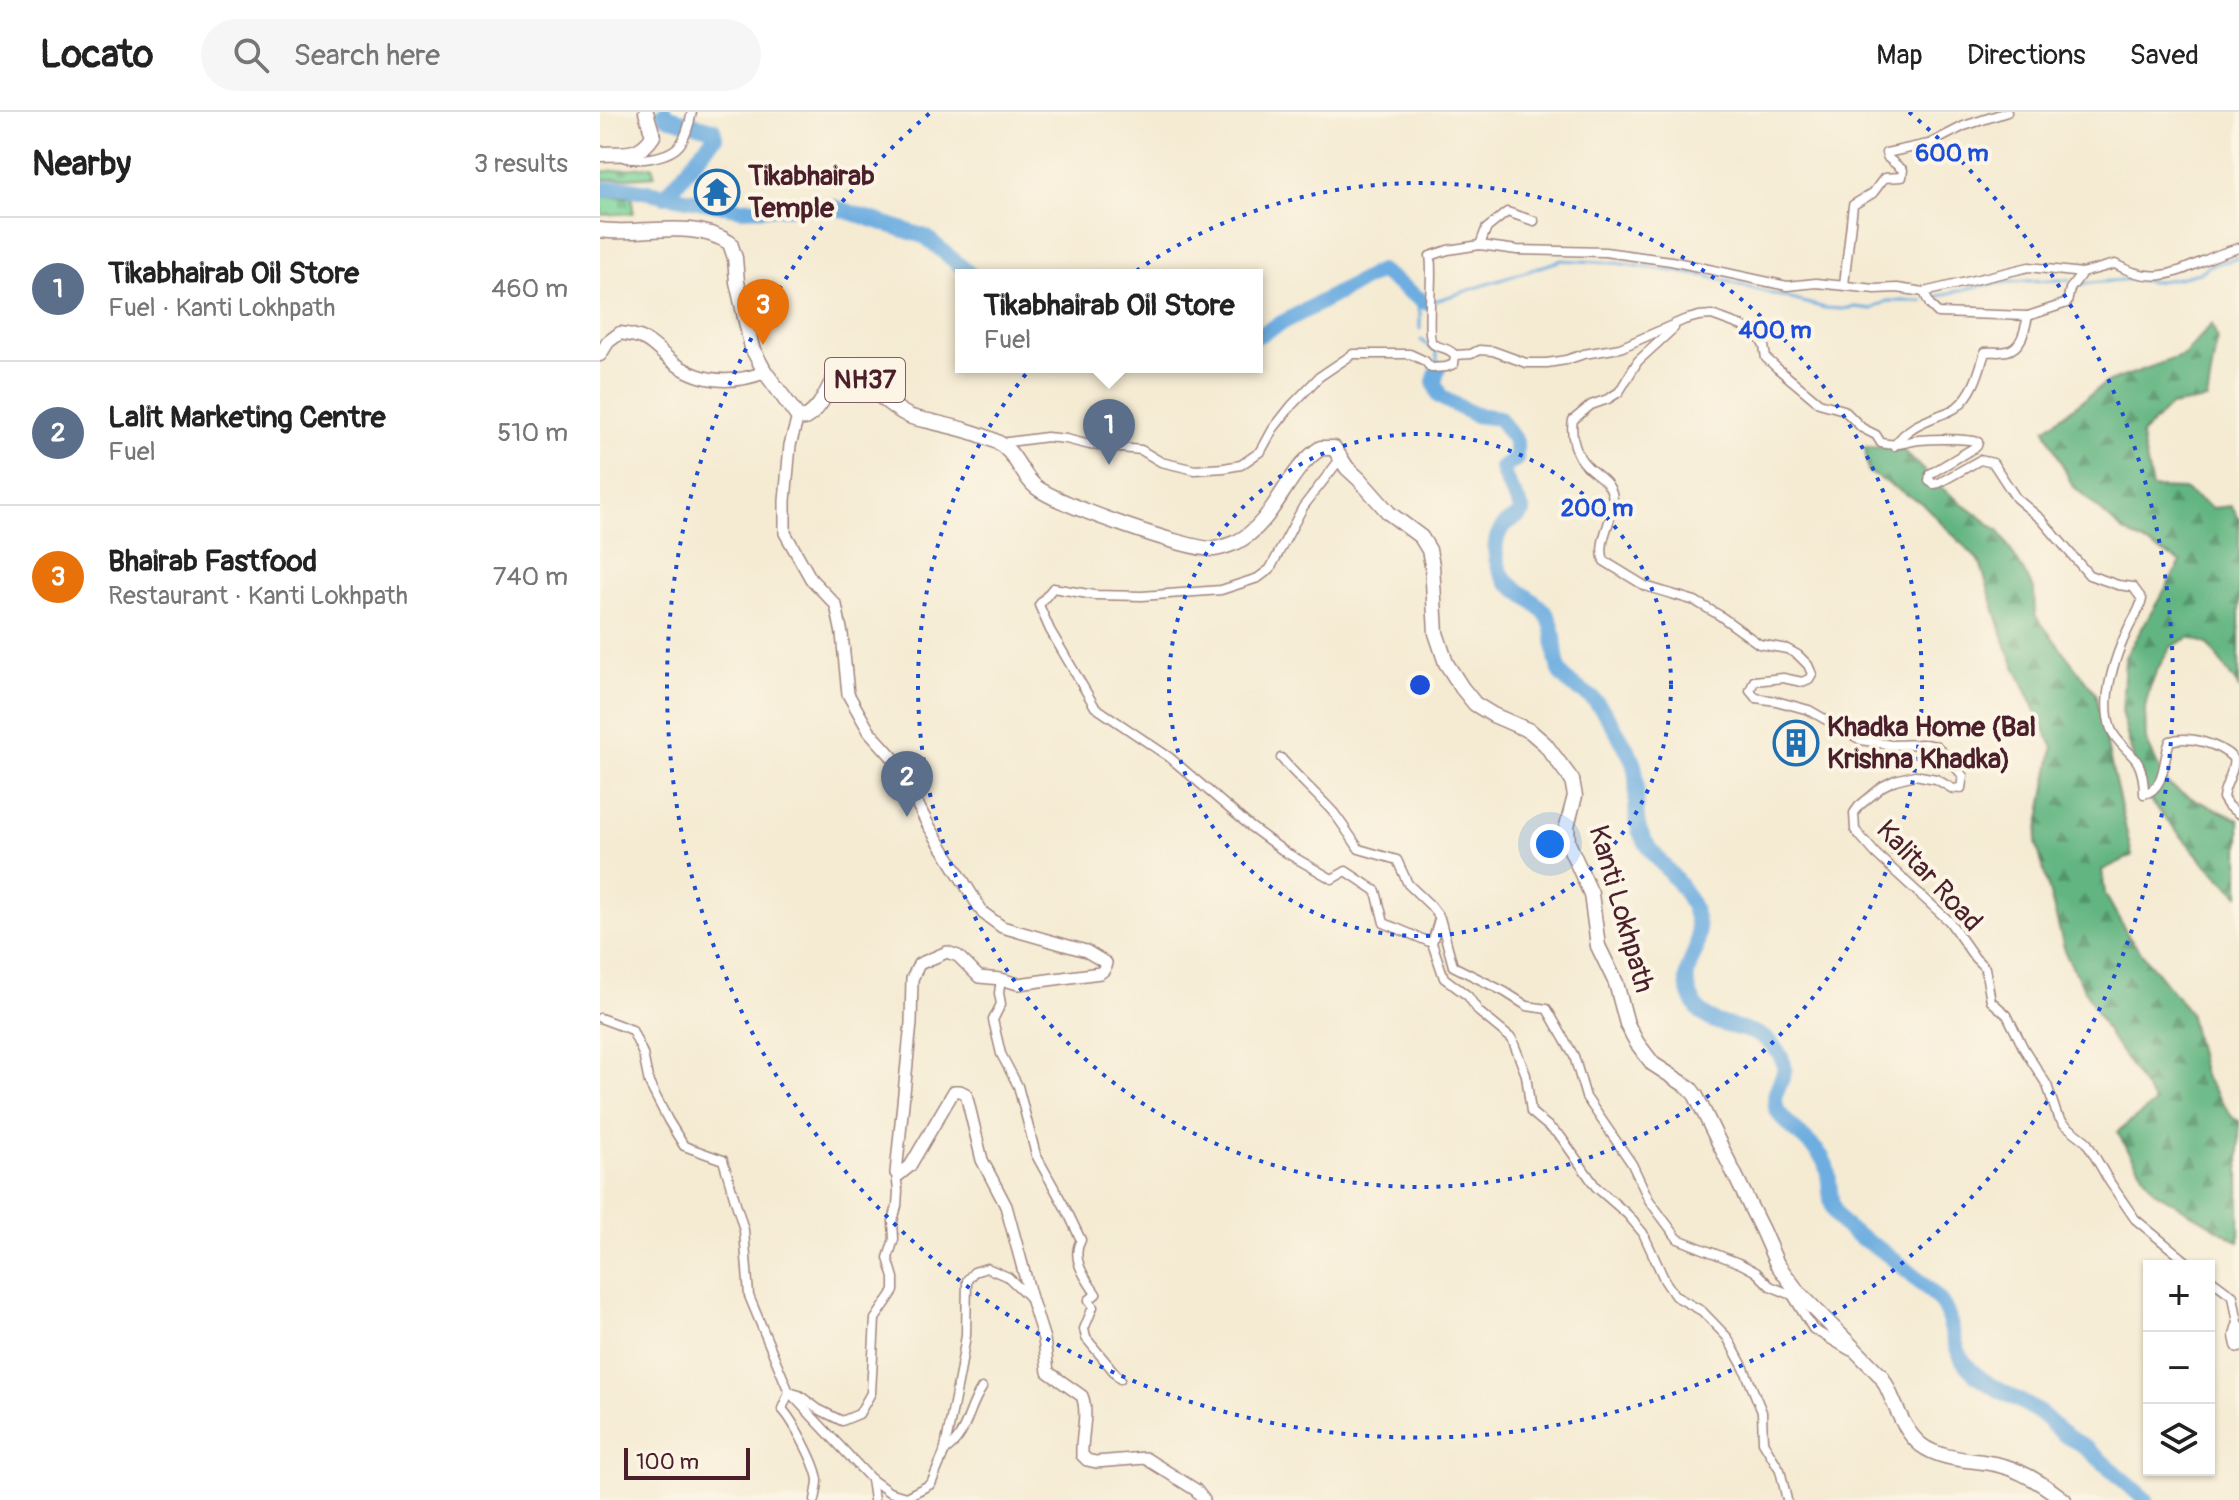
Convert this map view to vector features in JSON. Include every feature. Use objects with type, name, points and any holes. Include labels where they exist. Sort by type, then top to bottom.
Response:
[{"type":"main road","points":[[600,154],[643,150],[653,136],[646,112]]},
{"type":"main road","name":"NH37","points":[[600,230],[696,232],[730,243],[754,354],[798,417],[805,418],[815,412],[837,374],[846,369],[854,371],[880,396],[909,415],[999,443]]},
{"type":"main road","points":[[600,355],[608,342],[620,333],[645,339],[656,345],[670,360],[710,380],[732,382],[765,372]]},
{"type":"main road","points":[[999,443],[1038,489],[1057,499],[1171,540],[1212,549],[1226,546],[1254,531],[1270,513],[1303,463],[1316,451],[1326,446],[1334,448],[1341,458]]},
{"type":"main road","name":"Kanti Lokhpath","points":[[1341,458],[1380,503],[1421,537],[1429,550],[1436,633],[1446,663],[1462,688],[1475,704],[1530,731],[1545,744],[1572,780],[1575,796],[1567,826],[1568,843],[1591,894],[1598,946],[1616,983],[1627,1024],[1653,1064],[1690,1088],[1696,1096],[1777,1264],[1798,1292],[1881,1376],[1911,1435],[1921,1445],[1933,1452],[2002,1465],[2064,1500]]},
{"type":"main road","points":[[2239,1328],[2239,1345]]},
{"type":"street","points":[[1844,285],[1853,205],[1873,193],[1884,178],[1902,177],[1903,170],[1886,153],[1929,144],[1964,126],[2007,112]]},
{"type":"street","points":[[616,154],[630,161],[672,151],[681,144],[692,114]]},
{"type":"street","points":[[1480,245],[1486,229],[1507,212],[1534,221]]},
{"type":"street","points":[[2239,248],[2163,277],[2132,274],[2115,264],[2082,273],[2029,267],[1924,292],[1816,283],[1787,286],[1658,259],[1605,252],[1517,250],[1480,245],[1430,256],[1431,306],[1428,315],[1433,344],[1448,348],[1455,355],[1479,350],[1493,351],[1526,363],[1557,361],[1620,348],[1684,320],[1712,315],[1757,334],[1766,358],[1819,403],[1844,410],[1862,428],[1876,435],[1881,443],[1894,446],[1915,440],[1978,442],[1977,446],[1930,474],[1929,481],[1939,483],[1980,460],[1993,463],[2016,498],[2041,519],[2089,575],[2133,587],[2142,599],[2121,647],[2106,699],[2107,717],[2113,734],[2137,762],[2144,794],[2155,791],[2170,741],[2196,741],[2225,751],[2233,758],[2235,763],[2223,798],[2239,814]]},
{"type":"street","points":[[1924,292],[1938,313],[2028,316],[2067,303],[2070,289],[2082,273]]},
{"type":"street","points":[[1894,446],[1915,425],[1955,409],[1969,394],[1985,352],[2008,351],[2018,344],[2024,335],[2028,316]]},
{"type":"street","name":"Kalitar Road","points":[[1684,320],[1638,361],[1619,392],[1591,405],[1573,420],[1571,435],[1584,463],[1601,476],[1612,492],[1613,504],[1603,542],[1604,561],[1645,586],[1695,601],[1759,644],[1787,649],[1808,665],[1812,674],[1802,682],[1783,678],[1754,681],[1750,691],[1756,698],[1809,710],[1861,740],[1891,745],[1937,746],[1963,776],[1961,788],[1953,789],[1936,779],[1915,775],[1895,780],[1859,806],[1854,813],[1855,830],[1876,854],[1949,921],[1985,968],[1991,1001],[2007,1015],[2047,1085],[2057,1115],[2086,1141],[2135,1219],[2185,1260]]},
{"type":"street","points":[[999,443],[1047,437],[1141,450],[1161,462],[1195,470],[1241,465],[1261,451],[1273,429],[1319,377],[1353,354],[1410,354],[1425,361],[1431,368],[1454,364],[1455,355]]},
{"type":"street","points":[[789,1392],[842,1421],[859,1414],[871,1393],[875,1319],[894,1291],[888,1258],[894,1239],[893,1221],[897,1206],[896,1173],[911,1023],[912,979],[919,964],[947,952],[958,956],[979,977],[1018,984],[1100,973],[1106,963],[1086,951],[1002,927],[983,913],[927,823],[895,760],[869,731],[848,694],[836,605],[811,579],[785,533],[790,445],[798,417]]},
{"type":"street","points":[[1341,458],[1303,507],[1270,569],[1258,578],[1221,590],[1142,596],[1094,595],[1053,588],[1039,605],[1095,707],[1169,757],[1285,852],[1332,879],[1346,871],[1376,891],[1384,923],[1432,943]]},
{"type":"street","points":[[1281,758],[1336,816],[1359,849],[1397,860],[1408,884],[1440,918],[1453,966],[1527,1006],[1547,1009],[1574,1056],[1586,1097],[1632,1164],[1649,1200],[1678,1239],[1741,1264],[1756,1272],[1770,1286],[1792,1295],[1813,1329],[1861,1357]]},
{"type":"street","points":[[1440,918],[1432,943],[1444,978],[1468,996],[1479,1012],[1512,1039],[1526,1075],[1531,1112],[1561,1137],[1596,1187],[1643,1233],[1675,1296],[1702,1311],[1727,1337],[1762,1412],[1763,1442],[1780,1470],[1787,1500]]},
{"type":"street","points":[[1001,979],[1001,1004],[993,1020],[1001,1054],[1018,1086],[1036,1155],[1081,1240],[1077,1247],[1080,1272],[1096,1294],[1089,1300],[1093,1307],[1084,1329],[1086,1338],[1120,1379]]},
{"type":"street","points":[[600,1018],[632,1030],[643,1054],[649,1083],[684,1146],[723,1160],[744,1230],[749,1296],[789,1392],[871,1479],[889,1492],[906,1497],[931,1484],[944,1453],[966,1335],[967,1280],[974,1272],[987,1268],[1008,1277],[1031,1298]]},
{"type":"street","points":[[896,1173],[904,1173],[910,1166],[954,1091],[966,1094],[982,1160],[1006,1206],[1044,1339],[1048,1372],[1082,1396],[1085,1402],[1082,1455],[1096,1462],[1145,1458],[1196,1490],[1204,1500]]},
{"type":"street","points":[[2215,1282],[2233,1296],[2239,1328]]},
{"type":"street","points":[[944,1453],[957,1443],[982,1388]]},
{"type":"street","points":[[789,1392],[782,1409],[798,1432],[818,1480],[815,1500]]},
{"type":"street","points":[[871,1479],[874,1500]]},
{"type":"green space","points":[[652,166],[655,176],[600,180],[600,172]]},
{"type":"green space","points":[[600,197],[632,197],[633,213],[602,215]]},
{"type":"green space","points":[[2212,324],[2217,338],[2207,400],[2170,406],[2141,435],[2152,488],[2184,489],[2212,508],[2232,506],[2239,519],[2239,688],[2209,645],[2190,637],[2171,647],[2150,687],[2145,707],[2146,740],[2166,783],[2239,820],[2239,895],[2202,860],[2140,785],[2122,715],[2125,657],[2181,562],[2123,531],[2072,485],[2045,429],[2106,383],[2184,355]]},
{"type":"green space","points":[[1865,447],[1901,448],[1939,486],[1999,531],[2034,589],[2035,615],[2095,693],[2132,856],[2102,870],[2105,894],[2129,937],[2189,1012],[2204,1076],[2233,1118],[2239,1121],[2239,1242],[2154,1191],[2117,1132],[2155,1103],[2109,1035],[2066,955],[2036,841],[2053,748],[2007,649],[1980,562],[1923,504],[1868,472]]},
{"type":"waterway","points":[[664,112],[667,117],[713,129],[715,137],[665,196]]},
{"type":"waterway","points":[[600,190],[626,188],[741,209],[831,206],[926,237],[964,269]]},
{"type":"waterway","points":[[2080,284],[2132,279],[2152,282],[2178,278],[2239,258]]},
{"type":"waterway","points":[[1435,301],[1562,260],[1616,263],[1706,276],[1825,308],[1872,309],[1887,301],[1923,301]]},
{"type":"waterway","points":[[1263,333],[1380,271],[1424,302]]},
{"type":"waterway","points":[[1933,298],[2000,283],[2070,280]]},
{"type":"waterway","points":[[1413,294],[1420,313],[1420,329]]},
{"type":"waterway","points":[[1421,340],[1436,352],[1437,358]]},
{"type":"waterway","points":[[1438,368],[1434,382],[1440,397],[1475,415],[1499,418],[1516,442],[1516,459],[1502,468],[1523,512],[1500,532],[1495,548],[1498,565],[1507,581],[1547,615],[1553,629],[1560,672],[1567,681],[1595,701],[1630,755],[1636,775],[1636,815],[1640,832],[1679,883],[1696,918],[1698,941],[1687,976],[1695,1004],[1714,1021],[1763,1037],[1774,1047],[1784,1065],[1775,1098],[1778,1113],[1823,1159],[1837,1216],[1937,1298],[1947,1314],[1958,1351],[1969,1368],[1985,1382],[2041,1414],[2146,1500]]},
{"type":"place","name":"Tikabhairab Temple","points":[[717,192]]},
{"type":"place","name":"Bhairab Fastfood","points":[[763,345]]},
{"type":"place","name":"Tikabhairab Oil Store","points":[[1109,465]]},
{"type":"place","name":"Khadka Home (Bal Krishna Khadka)","points":[[1796,743]]},
{"type":"place","name":"Lalit Marketing Centre","points":[[907,817]]}]
